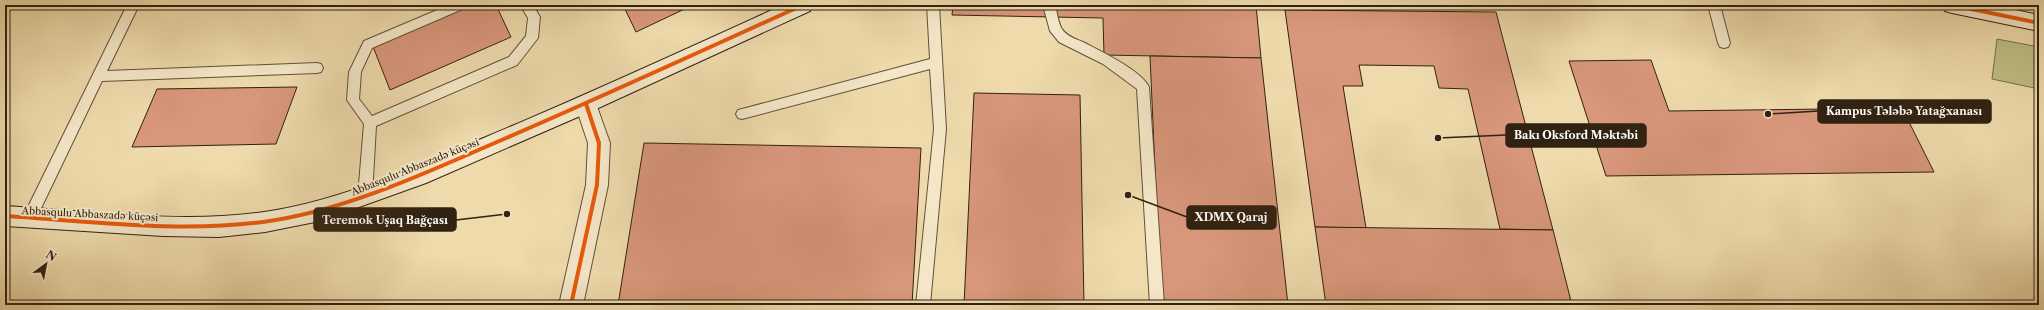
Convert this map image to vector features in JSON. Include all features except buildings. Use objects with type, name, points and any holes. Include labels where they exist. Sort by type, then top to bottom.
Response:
[{"type":"street","name":"Abbasqulu Abbaszadə küçəsi","points":[[5,216],[156,226],[219,227],[265,222],[320,211],[418,176],[586,104],[801,5]]},
{"type":"street","points":[[1952,5],[2039,23]]},
{"type":"street","points":[[571,305],[598,185],[599,143],[586,104]]},
{"type":"lane","points":[[29,218],[133,5]]},
{"type":"lane","points":[[365,196],[370,124],[353,100],[355,72],[368,45],[461,5]]},
{"type":"lane","points":[[370,124],[513,61],[532,38],[534,16],[526,5]]},
{"type":"lane","points":[[923,305],[940,129],[933,5]]},
{"type":"lane","points":[[1049,5],[1056,31],[1063,38],[1107,60],[1125,72],[1143,87],[1157,305]]},
{"type":"lane","points":[[1714,5],[1724,43]]},
{"type":"lane","points":[[742,114],[936,62]]},
{"type":"lane","points":[[99,76],[317,68]]},
{"type":"green space","points":[[1997,39],[2039,47],[2039,89],[1992,79]]},
{"type":"cycle path","points":[[5,216],[163,226],[219,227],[265,222],[320,211],[418,176],[586,104],[803,5]]},
{"type":"cycle path","points":[[1952,5],[2039,23]]},
{"type":"cycle path","points":[[571,305],[597,185],[599,143],[586,104]]},
{"type":"place","name":"Kampus Tələbə Yatağxanası","points":[[1768,114]]},
{"type":"place","name":"Bakı Oksford Məktəbi","points":[[1438,138]]},
{"type":"place","name":"XDMX Qaraj","points":[[1128,195]]},
{"type":"place","name":"Teremok Uşaq Bağçası","points":[[507,214]]}]
